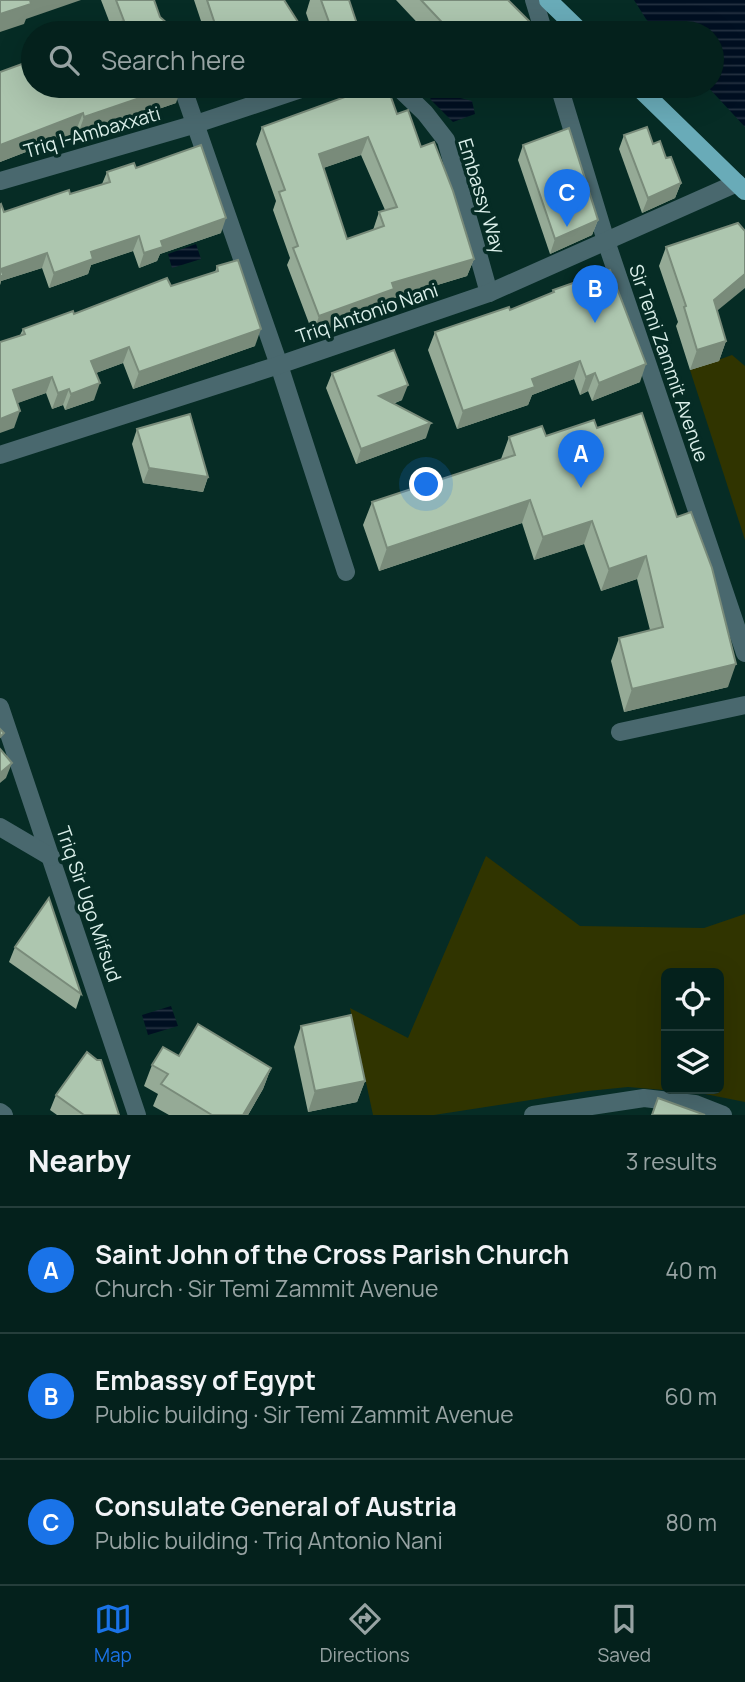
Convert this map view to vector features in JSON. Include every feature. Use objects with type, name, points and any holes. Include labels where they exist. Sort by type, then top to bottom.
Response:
[{"type":"main road","points":[[548,0],[570,21]]},
{"type":"main road","points":[[648,98],[741,187]]},
{"type":"street","points":[[534,0],[540,21]]},
{"type":"street","points":[[186,98],[279,365],[346,572]]},
{"type":"street","points":[[196,124],[274,98]]},
{"type":"street","name":"Embassy Way","points":[[409,98],[446,140],[489,293]]},
{"type":"street","name":"Sir Temi Zammit Avenue","points":[[563,98],[606,241],[745,653]]},
{"type":"street","name":"Triq l-Ambaxxati","points":[[0,181],[196,124]]},
{"type":"street","name":"Triq Antonio Nani","points":[[0,455],[279,365],[489,293],[606,241],[741,187]]},
{"type":"street","points":[[620,732],[745,705]]},
{"type":"street","name":"Triq Sir Ugo Mifsud","points":[[0,707],[137,1115]]},
{"type":"street","points":[[0,827],[51,857]]},
{"type":"street","points":[[543,1114],[643,1098],[695,1104],[723,1115]]},
{"type":"green space","points":[[732,355],[745,366],[745,540],[690,370]]},
{"type":"green space","points":[[486,856],[580,926],[704,928],[745,914],[745,1102],[705,1094],[724,1094],[724,968],[661,968],[661,1090],[628,1087],[588,1091],[434,1115],[373,1115],[350,1008],[408,1038]]},
{"type":"water","points":[[634,0],[745,0],[745,127],[718,98],[724,98],[724,21],[646,19]]},
{"type":"water","points":[[460,98],[472,101],[475,114],[453,122],[430,99]]},
{"type":"water","points":[[196,244],[201,259],[172,268],[168,254]]},
{"type":"water","points":[[171,1006],[178,1026],[148,1035],[142,1015]]},
{"type":"building","points":[[0,0],[30,0],[31,4],[0,14]]},
{"type":"building","points":[[116,0],[154,0],[160,17],[165,21],[124,21]]},
{"type":"building","points":[[207,0],[284,0],[297,21],[214,21]]},
{"type":"building","points":[[321,0],[349,0],[356,21],[329,21]]},
{"type":"building","points":[[421,0],[508,0],[529,21],[441,21]]},
{"type":"building","points":[[21,64],[21,98],[140,98],[84,117],[83,113],[0,145],[0,72]]},
{"type":"building","points":[[342,98],[391,98],[397,114],[408,110],[421,147],[434,142],[453,191],[474,259],[392,283],[394,289],[319,316],[293,248],[298,246],[279,192],[285,190],[262,127]],"holes":[[[368,137],[397,207],[379,212],[384,226],[347,239],[319,154]]]},
{"type":"building","points":[[647,127],[653,144],[660,141],[666,158],[671,157],[681,183],[648,198],[624,135]]},
{"type":"building","points":[[569,128],[598,220],[555,239],[523,145]]},
{"type":"building","points":[[201,145],[226,218],[161,241],[163,247],[144,253],[139,236],[91,252],[93,259],[54,273],[47,253],[1,269],[3,275],[0,277],[1,204],[4,212],[69,190],[70,194],[110,182],[107,172],[134,163],[136,168]]},
{"type":"building","points":[[738,223],[745,231],[745,274],[714,300],[726,341],[697,350],[684,307],[686,306],[666,247]]},
{"type":"building","points":[[238,260],[261,329],[139,372],[129,347],[91,361],[100,383],[71,394],[69,389],[58,393],[52,377],[13,390],[20,411],[0,419],[0,342],[25,334],[23,329],[73,311],[74,314],[167,278],[171,286],[218,271],[217,266]]},
{"type":"building","points":[[610,270],[646,364],[599,383],[595,373],[586,377],[580,361],[532,379],[535,387],[463,411],[435,332],[509,307],[510,310],[554,292],[553,290]]},
{"type":"building","points":[[394,350],[408,385],[379,396],[431,423],[361,449],[332,373]]},
{"type":"building","points":[[642,413],[677,517],[691,512],[712,568],[736,664],[632,689],[619,638],[663,627],[646,556],[609,569],[592,521],[543,537],[530,500],[387,548],[372,502],[515,455],[509,437],[542,426],[546,436],[594,420],[597,428]]},
{"type":"building","points":[[190,414],[208,477],[149,468],[137,429]]},
{"type":"building","points":[[0,749],[12,763],[0,773]]},
{"type":"building","points":[[49,898],[81,994],[15,947]]},
{"type":"building","points":[[351,1015],[365,1081],[315,1091],[301,1026]]},
{"type":"building","points":[[198,1024],[271,1068],[243,1115],[212,1115],[161,1084],[168,1074],[152,1065],[163,1047],[179,1056]]},
{"type":"building","points":[[87,1052],[101,1060],[119,1115],[84,1115],[56,1095]]},
{"type":"building","points":[[658,1098],[705,1115],[652,1115]]},
{"type":"place","name":"Consulate General of Austria","points":[[567,227]]},
{"type":"place","name":"Embassy of Egypt","points":[[595,323]]},
{"type":"place","name":"Saint John of the Cross Parish Church","points":[[581,488]]}]
